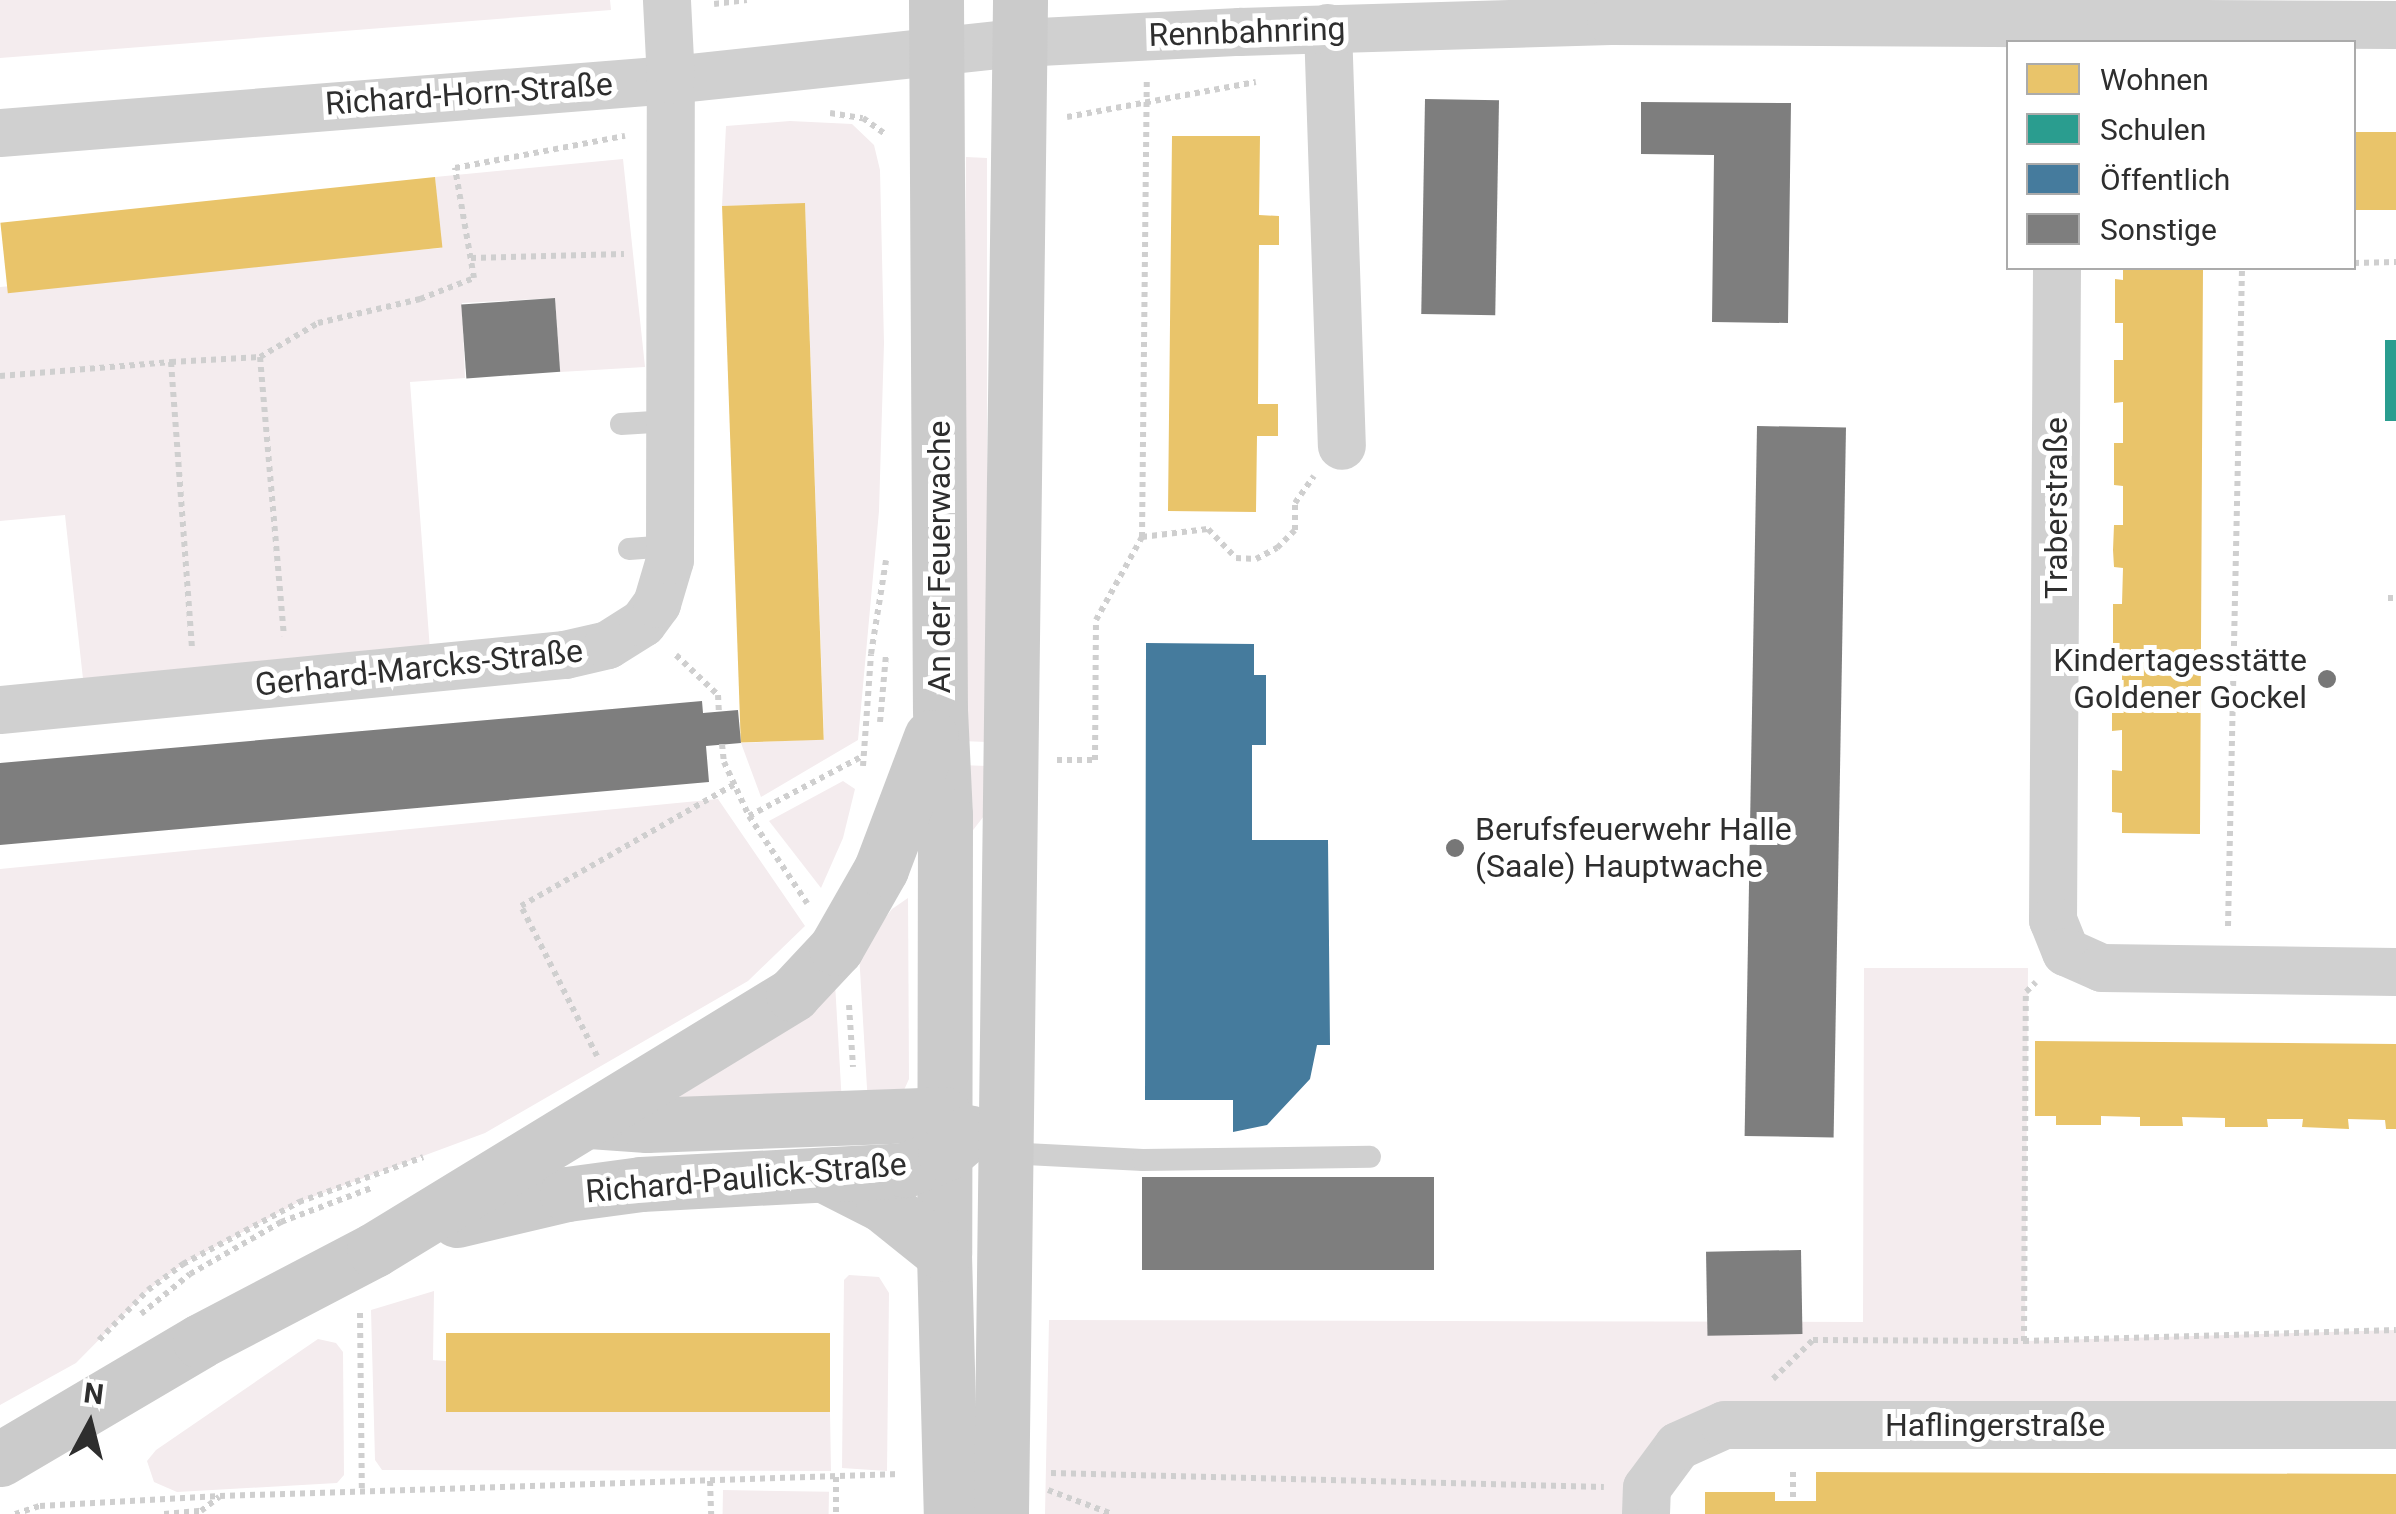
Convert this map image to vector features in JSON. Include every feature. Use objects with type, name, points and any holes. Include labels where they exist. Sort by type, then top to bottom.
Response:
[{"type":"street","points":[[643,623],[666,583],[649,547],[670,421],[672,80],[667,0]]},
{"type":"street","name":"Rennbahnring","points":[[937,26],[1020,22],[1329,51],[1611,10],[2059,22],[2396,25]]},
{"type":"street","name":"An der Feuerwache","points":[[976,1493],[944,1254],[966,1138],[990,1104],[1004,1066],[1020,22]]},
{"type":"street","name":"Richard-Horn-Straße","points":[[0,132],[672,80],[937,26]]},
{"type":"street","name":"An der Feuerwache","points":[[937,26],[940,710],[966,1138],[976,1493]]},
{"type":"street","points":[[1329,51],[1342,446]]},
{"type":"street","name":"Traberstraße","points":[[2057,270],[2053,920],[2066,952]]},
{"type":"street","name":"Gerhard-Marcks-Straße","points":[[21,701],[194,692],[588,652],[643,623]]},
{"type":"street","name":"Richard-Paulick-Straße","points":[[367,1276],[590,1121],[793,994],[836,948],[888,853],[940,710]]},
{"type":"street","points":[[2066,952],[2102,968],[2396,972]]},
{"type":"street","name":"Richard-Paulick-Straße","points":[[590,1121],[966,1138]]},
{"type":"street","name":"Richard-Paulick-Straße","points":[[0,1459],[200,1341],[367,1276],[474,1214],[568,1194],[641,1184],[905,1170],[966,1138]]},
{"type":"street","points":[[826,1176],[883,1205],[944,1254]]},
{"type":"street","name":"Haflingerstraße","points":[[1646,1501],[1678,1446],[1725,1425],[2396,1425]]},
{"type":"lane","points":[[620,424],[670,421]]},
{"type":"lane","points":[[966,1138],[1143,1160],[1370,1157]]},
{"type":"path","points":[[1011,760],[1095,760],[1096,620],[1142,537],[1147,36]]},
{"type":"path","points":[[1019,127],[1147,99],[1329,51]]},
{"type":"path","points":[[470,258],[628,254]]},
{"type":"path","points":[[2356,262],[2396,262]]},
{"type":"path","points":[[2227,969],[2242,270]]},
{"type":"path","points":[[0,376],[260,356],[288,683]]},
{"type":"path","points":[[171,362],[194,692]]},
{"type":"path","points":[[1142,537],[1208,529],[1236,558],[1256,559],[1278,548],[1295,530],[1295,503],[1342,446]]},
{"type":"path","points":[[643,623],[718,695],[719,712]]},
{"type":"path","points":[[879,734],[888,640]]},
{"type":"path","points":[[722,744],[749,816],[814,914]]},
{"type":"path","points":[[749,816],[864,756]]},
{"type":"path","points":[[602,1066],[520,906],[734,784]]},
{"type":"path","points":[[2024,1341],[2026,992],[2066,952]]},
{"type":"path","points":[[132,1323],[190,1274],[282,1222],[391,1181]]},
{"type":"path","points":[[362,1492],[367,1276]]},
{"type":"path","points":[[1725,1425],[1814,1340],[2024,1341],[2396,1330]]},
{"type":"path","points":[[1793,1475],[1793,1501]]},
{"type":"path","points":[[836,1477],[836,1514]]},
{"type":"path","points":[[16,1514],[40,1506],[220,1496],[836,1477],[976,1493],[1646,1501]]},
{"type":"path","points":[[710,1481],[711,1514]]},
{"type":"path","points":[[164,1514],[201,1511],[220,1496]]},
{"type":"shaded area","points":[[0,0],[610,0],[611,10],[0,58]]},
{"type":"shaded area","points":[[790,121],[852,124],[874,145],[880,170],[884,343],[879,511],[858,740],[761,797],[741,743],[824,739],[805,204],[722,206],[726,126]]},
{"type":"shaded area","points":[[966,157],[987,158],[987,742],[961,741]]},
{"type":"shaded area","points":[[623,159],[645,367],[560,372],[555,298],[462,303],[465,378],[410,382],[430,650],[83,679],[65,515],[0,521],[0,287],[441,248],[435,177]]},
{"type":"shaded area","points":[[960,765],[987,766],[987,812],[960,847]]},
{"type":"shaded area","points":[[843,781],[855,789],[843,838],[821,888],[769,821]]},
{"type":"shaded area","points":[[718,799],[805,926],[748,981],[485,1133],[299,1202],[183,1264],[148,1290],[76,1363],[0,1405],[0,869]]},
{"type":"shaded area","points":[[908,898],[909,1079],[904,1090],[868,1105],[859,953],[892,909]]},
{"type":"shaded area","points":[[1864,968],[2028,968],[2025,1341],[2396,1330],[2396,1425],[1725,1425],[1646,1514],[1045,1514],[1049,1320],[1863,1322]]},
{"type":"shaded area","points":[[835,983],[842,1104],[658,1105]]},
{"type":"shaded area","points":[[849,1275],[879,1277],[889,1293],[887,1471],[842,1468],[844,1280]]},
{"type":"shaded area","points":[[434,1291],[433,1360],[446,1361],[446,1412],[830,1412],[831,1471],[382,1470],[375,1460],[371,1310]]},
{"type":"shaded area","points":[[318,1339],[336,1343],[343,1352],[344,1475],[337,1483],[177,1492],[154,1482],[147,1461],[156,1450]]},
{"type":"shaded area","points":[[723,1490],[829,1492],[829,1514],[723,1514]]},
{"type":"building: Wohnen","points":[[2356,132],[2396,132],[2396,210],[2356,210]]},
{"type":"building: Wohnen","points":[[1172,136],[1260,136],[1259,215],[1279,216],[1279,245],[1259,245],[1258,404],[1278,404],[1278,436],[1257,436],[1256,512],[1168,511]]},
{"type":"building: Wohnen","points":[[435,177],[442,248],[8,293],[0,223]]},
{"type":"building: Wohnen","points":[[805,203],[824,740],[741,743],[722,206]]},
{"type":"building: Wohnen","points":[[2123,270],[2203,270],[2200,834],[2122,833],[2122,813],[2112,812],[2112,770],[2122,771],[2122,730],[2112,731],[2112,688],[2122,689],[2122,649],[2113,649],[2113,604],[2122,604],[2123,568],[2114,567],[2113,550],[2114,525],[2123,525],[2123,486],[2114,485],[2114,443],[2123,443],[2123,402],[2114,403],[2114,360],[2123,360],[2123,323],[2115,323],[2115,279],[2123,280]]},
{"type":"building: Wohnen","points":[[2035,1041],[2396,1044],[2396,1129],[2386,1129],[2385,1120],[2348,1119],[2349,1129],[2302,1127],[2303,1119],[2267,1119],[2268,1127],[2225,1127],[2225,1118],[2182,1117],[2183,1126],[2140,1126],[2140,1117],[2101,1116],[2101,1125],[2056,1125],[2056,1116],[2035,1116]]},
{"type":"building: Wohnen","points":[[446,1333],[830,1333],[830,1412],[446,1412]]},
{"type":"building: Wohnen","points":[[1816,1472],[2396,1474],[2396,1514],[1705,1514],[1705,1492],[1775,1492],[1775,1501],[1816,1501]]},
{"type":"building: Schulen","points":[[2385,340],[2396,340],[2396,421],[2385,421]]},
{"type":"building: Öffentlich","points":[[1146,643],[1254,644],[1254,675],[1266,675],[1266,745],[1252,745],[1252,840],[1328,840],[1330,1045],[1317,1045],[1310,1079],[1267,1125],[1233,1132],[1233,1100],[1145,1100]]},
{"type":"building: Sonstige","points":[[1425,99],[1499,100],[1495,315],[1421,314]]},
{"type":"building: Sonstige","points":[[1641,102],[1791,103],[1788,323],[1712,322],[1714,155],[1641,154]]},
{"type":"building: Sonstige","points":[[555,298],[560,372],[466,378],[461,305]]},
{"type":"building: Sonstige","points":[[1757,426],[1846,428],[1834,1137],[1745,1136]]},
{"type":"building: Sonstige","points":[[702,701],[703,713],[738,710],[741,743],[706,746],[709,782],[0,845],[0,763]]},
{"type":"building: Sonstige","points":[[1142,1177],[1434,1177],[1434,1270],[1142,1270]]},
{"type":"building: Sonstige","points":[[1801,1250],[1802,1334],[1707,1336],[1706,1252]]},
{"type":"place","name":"Kindertagesstätte Goldener Gockel","points":[[2327,679]]},
{"type":"place","name":"Berufsfeuerwehr Halle (Saale) Hauptwache","points":[[1455,848]]}]
